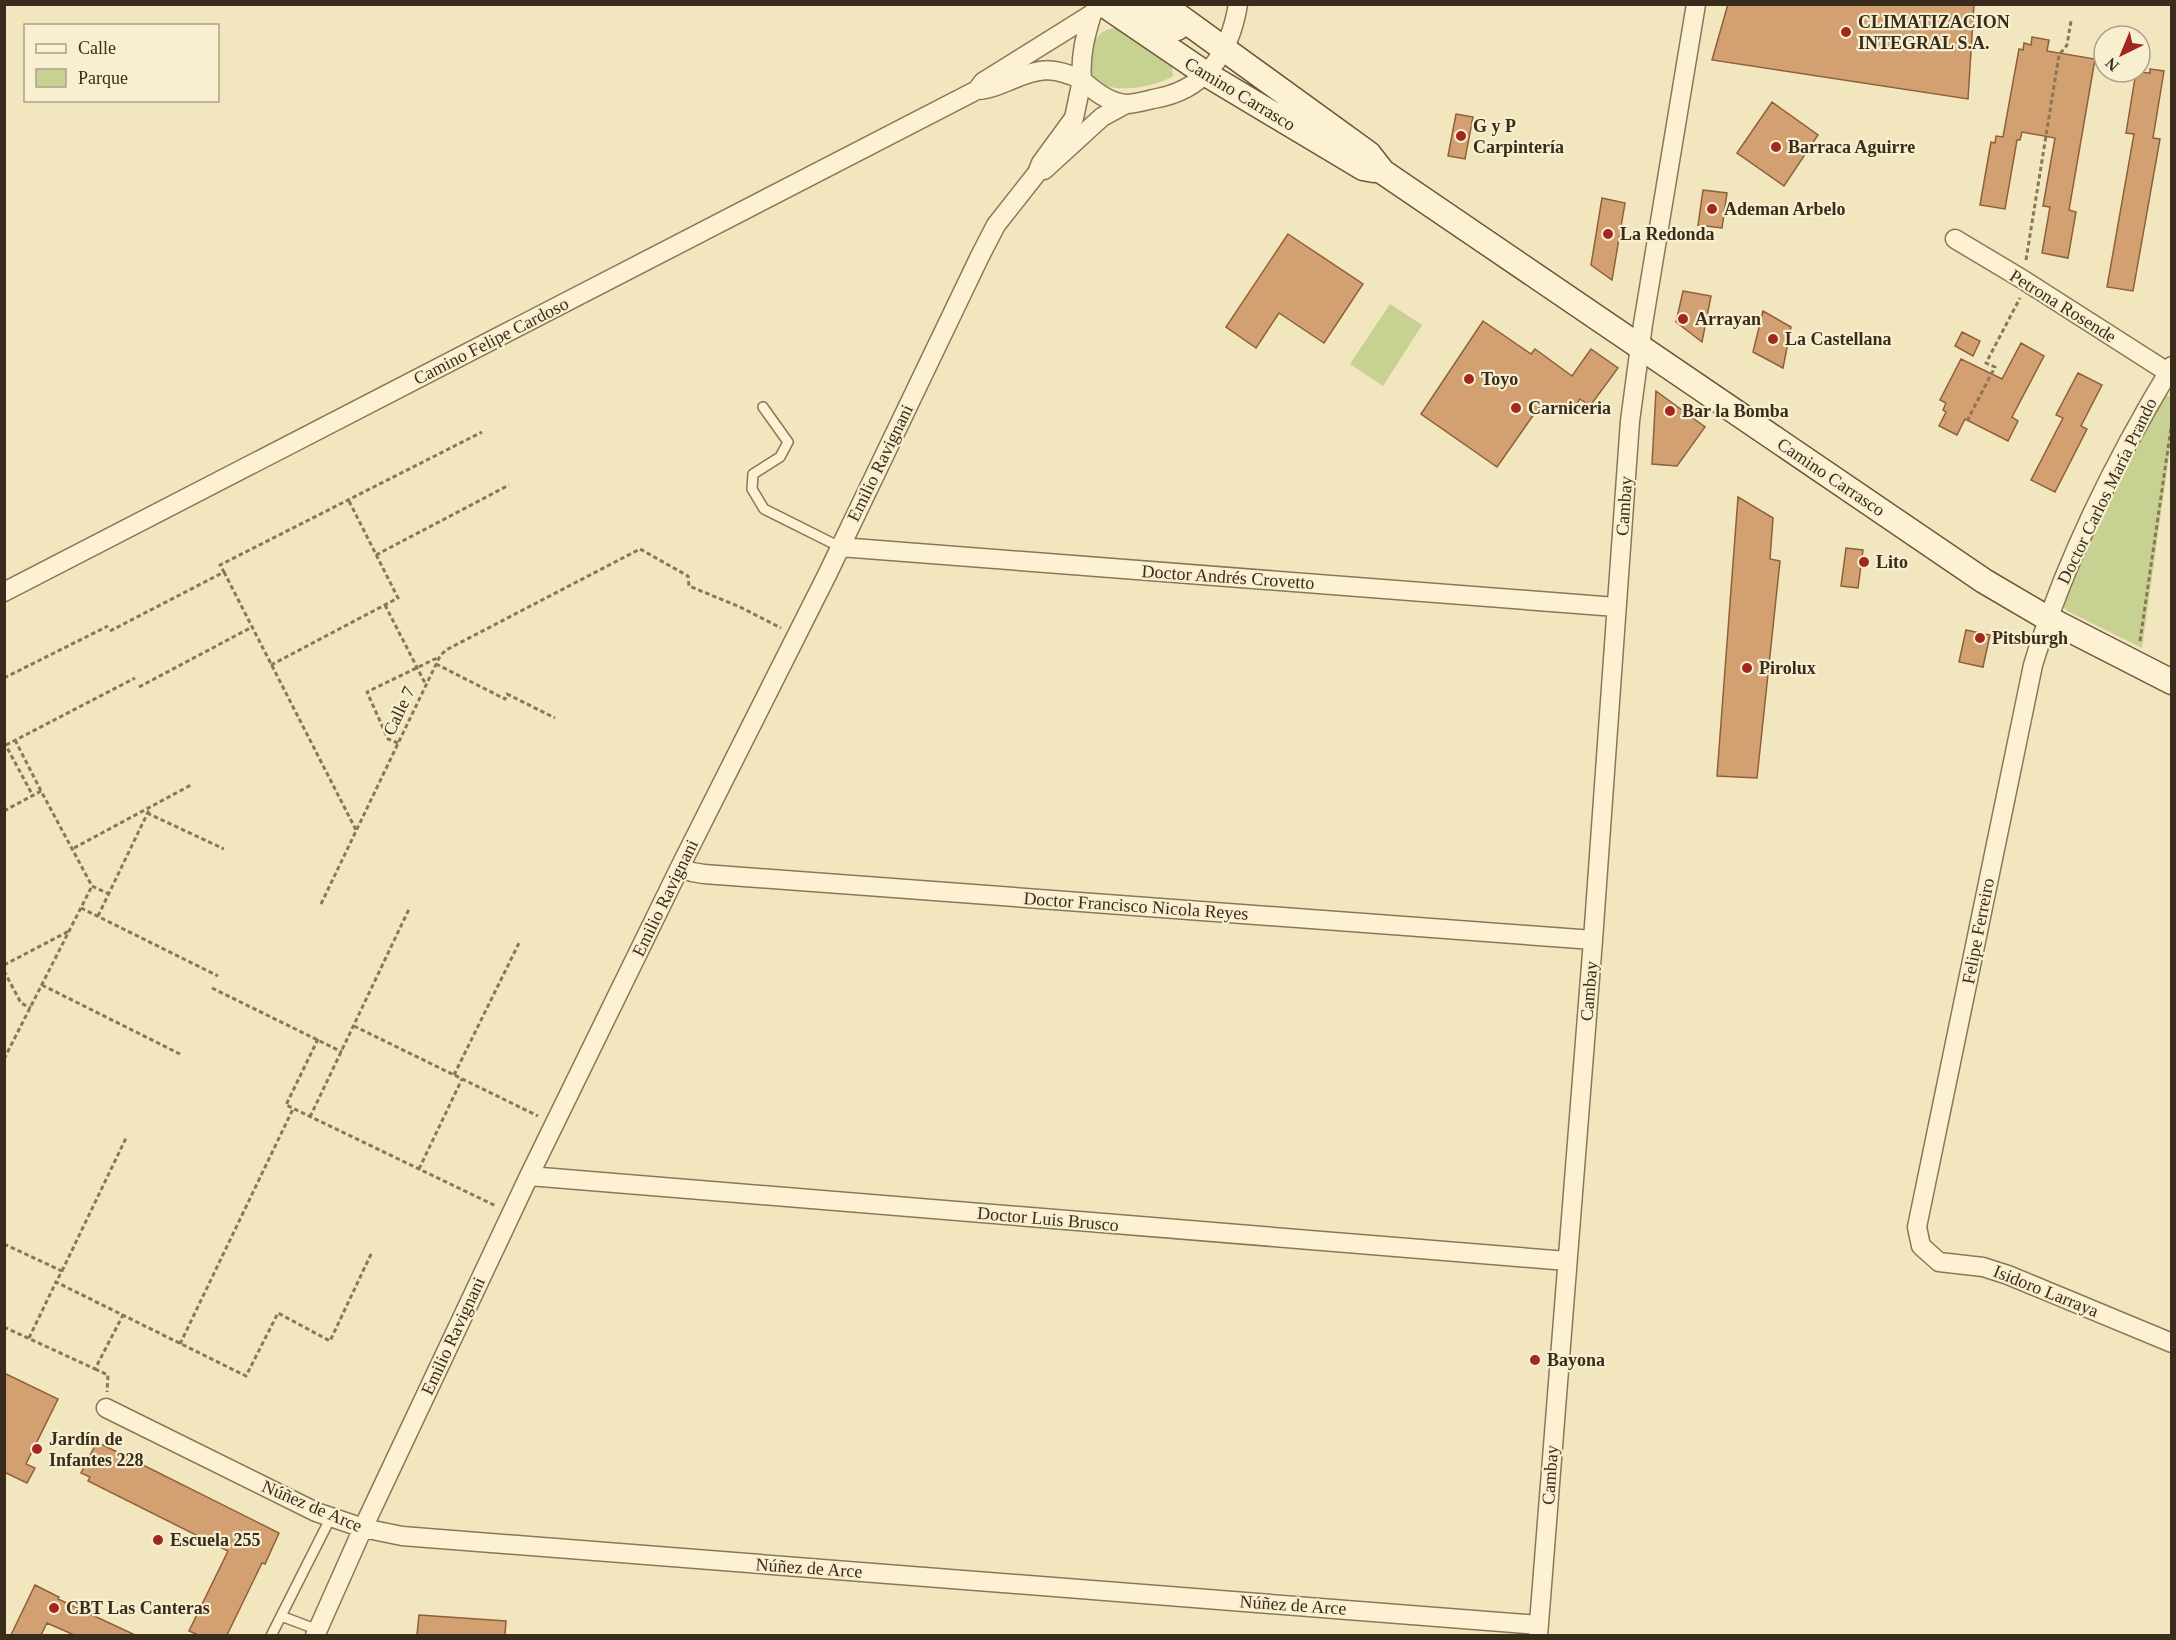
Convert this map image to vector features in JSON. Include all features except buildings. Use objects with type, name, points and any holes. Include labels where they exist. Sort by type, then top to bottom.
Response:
[{"type":"main road","points":[[1131,4],[1223,50]]},
{"type":"main road","name":"Camino Carrasco","points":[[1162,4],[1369,154],[1383,171],[1984,581],[2047,618],[2172,682]]},
{"type":"main road","name":"Camino Carrasco","points":[[1098,8],[1364,168],[1383,171]]},
{"type":"street","name":"Emilio Ravignani","points":[[1037,173],[1047,169],[1102,117],[1126,104],[1169,97],[1197,83],[1215,65],[1223,50],[1235,22],[1238,4]]},
{"type":"street","name":"Cambay","points":[[1538,1630],[1593,940],[1630,421],[1696,4]]},
{"type":"street","name":"Emilio Ravignani","points":[[316,1633],[511,1213],[840,547],[980,256],[996,225],[1037,173],[1041,163],[1074,118],[1082,80],[1080,61],[1082,51],[1098,8]]},
{"type":"street","name":"Camino Felipe Cardoso","points":[[4,592],[977,90],[983,82],[1098,8]]},
{"type":"street","name":"Camino Felipe Cardoso","points":[[977,90],[988,90],[1028,73],[1045,70],[1065,72],[1082,80]]},
{"type":"street","name":"Emilio Ravignani","points":[[1082,80],[1096,93],[1126,104]]},
{"type":"street","name":"Petrona Rosende","points":[[1955,239],[2170,371]]},
{"type":"street","name":"Doctor Carlos María Prando","points":[[2047,618],[2076,547],[2138,424],[2170,371]]},
{"type":"street","name":"Doctor Andrés Crovetto","points":[[840,547],[1616,607]]},
{"type":"street","name":"Felipe Ferreiro","points":[[1921,1246],[1917,1227],[2028,685],[2047,618]]},
{"type":"street","name":"Doctor Francisco Nicola Reyes","points":[[680,867],[704,874],[1593,940]]},
{"type":"street","name":"Doctor Luis Brusco","points":[[529,1176],[1567,1260]]},
{"type":"street","name":"Isidoro Larraya","points":[[1921,1246],[1939,1262],[1973,1265],[2008,1275],[2172,1343]]},
{"type":"street","name":"Núñez de Arce","points":[[106,1408],[331,1517],[363,1528],[402,1536],[1538,1630]]},
{"type":"lane","points":[[764,407],[789,442],[780,457],[753,474],[752,489],[764,509],[840,547]]},
{"type":"lane","points":[[271,1635],[331,1517]]},
{"type":"lane","points":[[281,1616],[316,1633]]},
{"type":"path","points":[[1967,421],[1995,367],[1986,363],[2025,281],[2059,55],[2067,45],[2071,21]]},
{"type":"path","name":"Doctor Carlos María Prando","points":[[2137,663],[2172,421]]},
{"type":"path","points":[[356,830],[220,565],[482,432]]},
{"type":"path","points":[[376,555],[510,485]]},
{"type":"path","points":[[271,665],[398,598],[349,501]]},
{"type":"path","points":[[398,743],[388,739],[367,692],[440,656],[446,650],[640,549],[688,576],[689,586],[740,607],[796,636]]},
{"type":"path","points":[[110,631],[224,572]]},
{"type":"path","points":[[385,605],[426,685]]},
{"type":"path","points":[[4,678],[108,626]]},
{"type":"path","points":[[139,687],[252,627]]},
{"type":"path","name":"Calle 7","points":[[321,904],[440,656]]},
{"type":"path","points":[[436,664],[505,699],[507,694],[555,718]]},
{"type":"path","points":[[33,796],[5,743],[135,678]]},
{"type":"path","points":[[15,740],[92,886],[109,894]]},
{"type":"path","points":[[73,848],[191,785]]},
{"type":"path","points":[[4,811],[41,791]]},
{"type":"path","points":[[98,916],[150,808]]},
{"type":"path","points":[[147,813],[224,849]]},
{"type":"path","points":[[4,1059],[92,886]]},
{"type":"path","points":[[310,1117],[410,907]]},
{"type":"path","points":[[81,908],[218,976]]},
{"type":"path","points":[[4,965],[69,931]]},
{"type":"path","points":[[454,1075],[520,941]]},
{"type":"path","points":[[4,971],[21,1003],[30,1008]]},
{"type":"path","points":[[42,986],[180,1054]]},
{"type":"path","points":[[212,988],[342,1052]]},
{"type":"path","points":[[354,1026],[554,1124]]},
{"type":"path","points":[[318,1039],[286,1105],[511,1213]]},
{"type":"path","points":[[419,1169],[462,1079]]},
{"type":"path","points":[[180,1344],[293,1109]]},
{"type":"path","points":[[29,1338],[127,1136]]},
{"type":"path","points":[[4,1244],[62,1270]]},
{"type":"path","points":[[56,1282],[246,1376],[278,1313],[330,1341],[372,1252]]},
{"type":"path","points":[[95,1369],[123,1315]]},
{"type":"path","points":[[4,1327],[108,1375],[106,1408]]},
{"type":"green space","points":[[1115,28],[1172,67],[1173,76],[1148,86],[1126,88],[1116,88],[1098,82],[1089,68],[1092,48],[1097,37]]},
{"type":"green space","points":[[1390,304],[1422,325],[1383,386],[1350,364]]},
{"type":"green space","points":[[2165,394],[2171,398],[2171,441],[2142,648],[2067,611],[2062,605],[2090,535]]},
{"type":"place","name":"CLIMATIZACION INTEGRAL S.A.","points":[[1846,32]]},
{"type":"place","name":"G y P Carpintería","points":[[1461,136]]},
{"type":"place","name":"Barraca Aguirre","points":[[1776,147]]},
{"type":"place","name":"Ademan Arbelo","points":[[1712,209]]},
{"type":"place","name":"La Redonda","points":[[1608,234]]},
{"type":"place","name":"Arrayan","points":[[1683,319]]},
{"type":"place","name":"La Castellana","points":[[1773,339]]},
{"type":"place","name":"Toyo","points":[[1469,379]]},
{"type":"place","name":"Carniceria","points":[[1516,408]]},
{"type":"place","name":"Bar la Bomba","points":[[1670,411]]},
{"type":"place","name":"Lito","points":[[1864,562]]},
{"type":"place","name":"Pitsburgh","points":[[1980,638]]},
{"type":"place","name":"Pirolux","points":[[1747,668]]},
{"type":"place","name":"Bayona","points":[[1535,1360]]},
{"type":"place","name":"Jardín de Infantes 228","points":[[37,1449]]},
{"type":"place","name":"Escuela 255","points":[[158,1540]]},
{"type":"place","name":"CBT Las Canteras","points":[[54,1608]]}]
